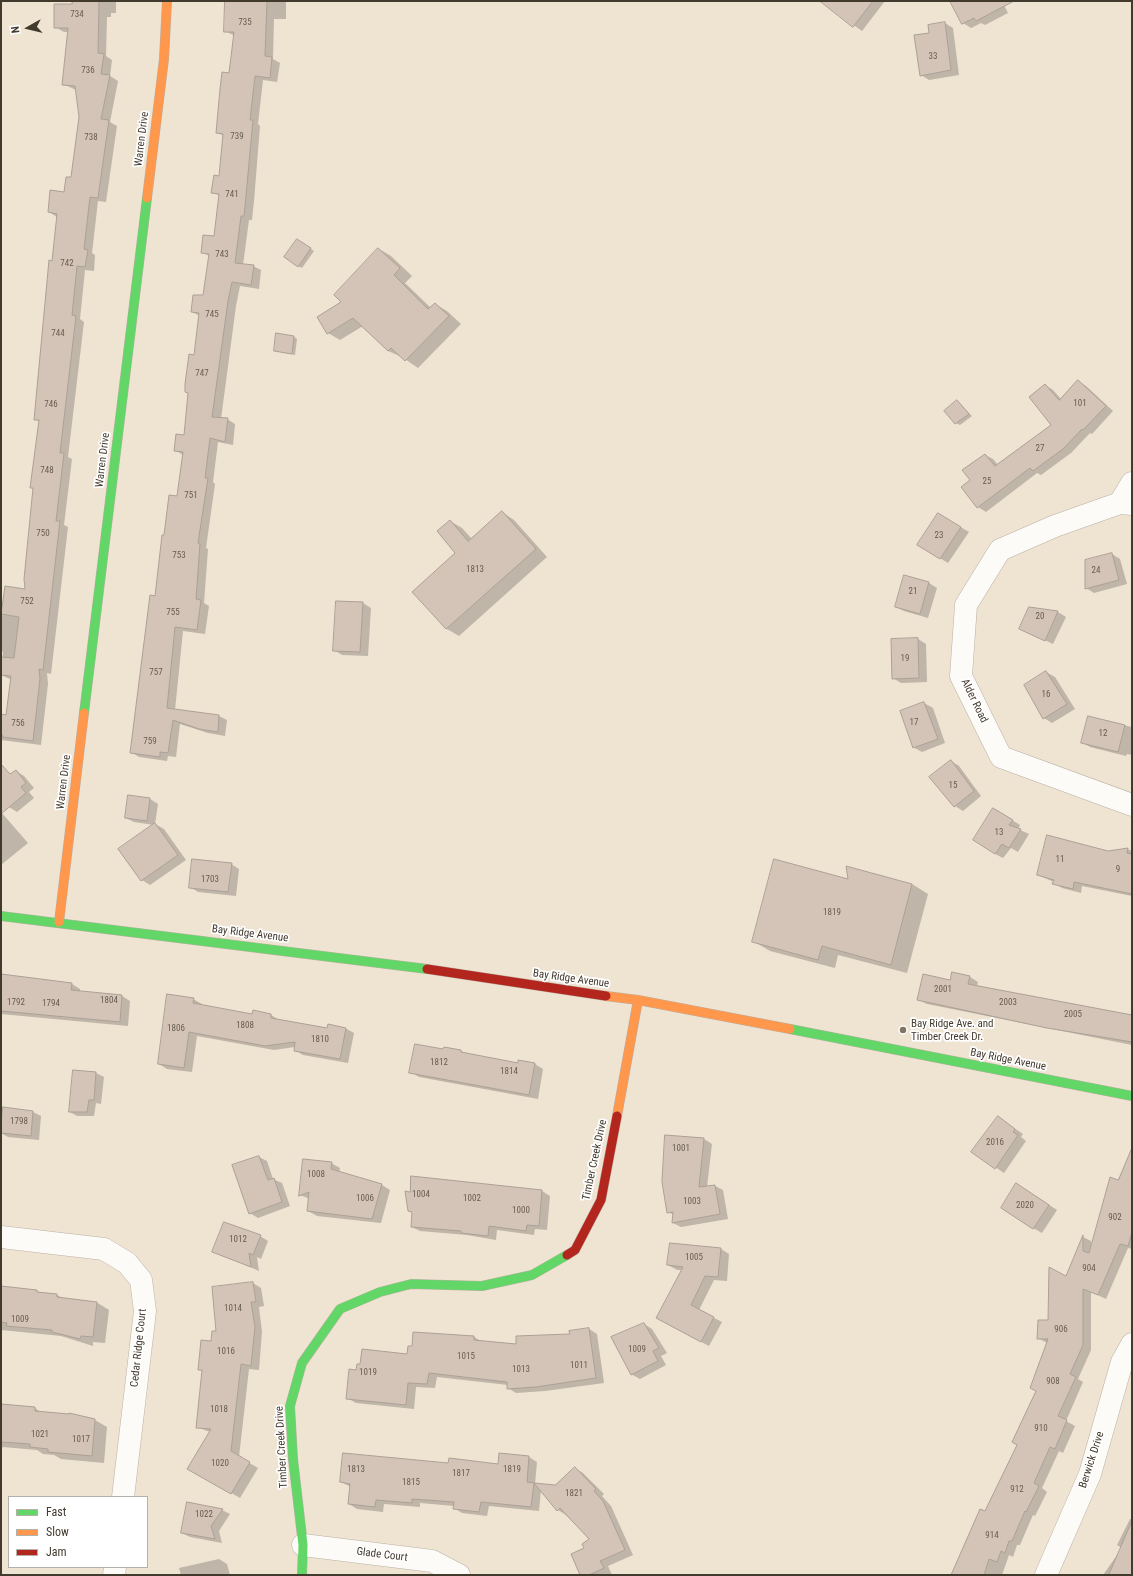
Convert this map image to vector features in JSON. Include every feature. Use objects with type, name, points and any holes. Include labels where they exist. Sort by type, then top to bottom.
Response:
[{"type":"street","name":"Warren Drive","points":[[59,922],[164,59],[167,1]]},
{"type":"street","points":[[1126,503],[1132,483]]},
{"type":"street","name":"Alder Road","points":[[1126,503],[1056,526],[1000,550],[966,605],[961,676],[1001,757],[1132,805]]},
{"type":"street","name":"Bay Ridge Avenue","points":[[1,916],[379,962],[638,1000],[1132,1096]]},
{"type":"street","name":"Timber Creek Drive","points":[[302,1575],[303,1545],[293,1459],[290,1406],[302,1363],[340,1309],[380,1292],[412,1284],[482,1286],[532,1275],[575,1250],[601,1200],[638,1000]]},
{"type":"street","name":"Cedar Ridge Court","points":[[1,1237],[104,1249],[127,1263],[141,1280],[145,1311],[123,1496]]},
{"type":"street","name":"Berwick Drive","points":[[1046,1575],[1090,1474],[1122,1362],[1132,1344]]},
{"type":"street","name":"Glade Court","points":[[303,1545],[432,1561],[459,1575]]},
{"type":"building","points":[[72,1],[99,1],[98,53],[104,54],[101,74],[110,75],[101,119],[109,120],[98,198],[90,197],[84,249],[88,250],[85,267],[77,266],[72,315],[76,316],[60,453],[64,453],[56,521],[60,521],[43,670],[39,669],[40,679],[33,741],[3,737],[1,733],[1,714],[6,715],[11,676],[1,675],[1,657],[14,658],[19,617],[1,614],[5,586],[25,589],[24,579],[33,488],[30,488],[39,420],[34,420],[49,260],[52,261],[57,214],[48,212],[50,190],[64,192],[66,177],[71,177],[79,117],[75,86],[62,85],[68,28],[54,28],[54,4],[72,4]]},
{"type":"building","points":[[225,1],[267,1],[265,56],[272,57],[270,78],[255,76],[250,120],[253,120],[244,216],[241,216],[235,263],[254,265],[251,285],[232,282],[228,301],[212,417],[228,418],[225,442],[210,438],[205,478],[208,478],[198,543],[200,544],[196,599],[201,600],[197,630],[175,627],[167,708],[219,715],[218,732],[199,729],[173,720],[168,753],[160,752],[160,757],[130,753],[150,595],[155,596],[162,535],[164,535],[169,495],[177,496],[183,452],[174,451],[176,434],[184,435],[188,393],[185,392],[185,384],[189,354],[194,355],[199,313],[191,312],[193,295],[203,295],[209,254],[201,253],[203,235],[214,236],[219,194],[211,193],[214,175],[219,176],[223,134],[216,133],[220,89],[222,72],[229,73],[234,32],[224,32]]},
{"type":"building","points":[[820,1],[873,1],[853,27]]},
{"type":"building","points":[[950,1],[1014,1],[976,21],[974,18],[962,24]]},
{"type":"building","points":[[945,22],[951,70],[920,76],[914,35],[929,33],[928,25]]},
{"type":"building","points":[[297,239],[311,248],[298,267],[284,257]]},
{"type":"building","points":[[378,248],[400,268],[394,275],[428,309],[435,303],[449,316],[405,361],[391,348],[388,351],[353,318],[327,334],[317,317],[341,302],[334,295]]},
{"type":"building","points":[[276,333],[294,336],[292,354],[274,351]]},
{"type":"building","points":[[1078,380],[1106,406],[1063,449],[1033,471],[1030,468],[977,508],[961,487],[970,480],[962,470],[985,454],[995,466],[1051,425],[1029,397],[1045,384],[1059,400]]},
{"type":"building","points":[[957,400],[969,414],[955,424],[944,411]]},
{"type":"building","points":[[502,511],[536,549],[446,629],[412,592],[455,553],[437,531],[450,520],[468,541]]},
{"type":"building","points":[[938,513],[961,527],[940,559],[917,545]]},
{"type":"building","points":[[1112,553],[1119,580],[1085,589],[1085,560]]},
{"type":"building","points":[[904,575],[929,582],[920,614],[895,607]]},
{"type":"building","points":[[336,601],[363,602],[360,652],[333,651]]},
{"type":"building","points":[[1029,607],[1058,611],[1045,641],[1019,629]]},
{"type":"building","points":[[918,638],[919,678],[892,679],[891,639]]},
{"type":"building","points":[[1046,671],[1067,704],[1043,719],[1024,685]]},
{"type":"building","points":[[924,702],[938,739],[913,748],[900,711]]},
{"type":"building","points":[[1088,716],[1125,725],[1118,752],[1081,743]]},
{"type":"building","points":[[951,760],[974,791],[954,807],[929,777]]},
{"type":"building","points":[[1,764],[10,774],[16,770],[26,783],[21,787],[26,793],[1,814]]},
{"type":"building","points":[[128,795],[150,798],[147,821],[125,818]]},
{"type":"building","points":[[993,808],[1013,820],[1009,825],[1021,829],[1009,848],[1002,844],[995,854],[973,840]]},
{"type":"building","points":[[155,823],[178,855],[141,881],[118,849]]},
{"type":"building","points":[[1047,835],[1108,851],[1128,848],[1127,853],[1132,854],[1132,894],[1074,882],[1073,889],[1052,884],[1054,880],[1037,875]]},
{"type":"building","points":[[192,859],[232,863],[228,892],[189,888]]},
{"type":"building","points":[[774,859],[848,879],[846,866],[912,884],[891,965],[822,946],[818,960],[752,942]]},
{"type":"building","points":[[952,972],[970,976],[968,984],[1132,1015],[1132,1042],[1047,1028],[917,1000],[923,974],[950,980]]},
{"type":"building","points":[[1,974],[72,983],[71,990],[122,995],[120,1022],[1,1011]]},
{"type":"building","points":[[167,994],[194,998],[193,1003],[252,1014],[253,1010],[271,1014],[271,1018],[327,1028],[328,1024],[346,1028],[340,1059],[294,1051],[295,1042],[265,1046],[189,1032],[184,1068],[158,1064]]},
{"type":"building","points":[[415,1044],[443,1049],[444,1047],[461,1050],[461,1052],[518,1063],[518,1060],[535,1063],[529,1095],[409,1073]]},
{"type":"building","points":[[73,1070],[96,1072],[94,1100],[89,1100],[87,1112],[69,1112]]},
{"type":"building","points":[[3,1107],[33,1111],[31,1136],[1,1133]]},
{"type":"building","points":[[998,1116],[1015,1129],[1013,1132],[1018,1135],[995,1169],[971,1152]]},
{"type":"building","points":[[665,1135],[704,1138],[699,1187],[715,1185],[720,1214],[672,1223],[673,1212],[667,1213],[662,1182]]},
{"type":"building","points":[[1132,1148],[1132,1232],[1128,1246],[1120,1244],[1098,1295],[1083,1289],[1083,1345],[1070,1374],[1076,1377],[1058,1416],[1067,1420],[1055,1449],[1050,1447],[1034,1483],[1039,1486],[1026,1512],[1025,1511],[1012,1541],[1009,1541],[1005,1553],[1001,1551],[997,1562],[989,1559],[984,1575],[951,1575],[980,1509],[985,1511],[1017,1445],[1012,1442],[1036,1391],[1030,1388],[1048,1339],[1037,1339],[1038,1320],[1048,1320],[1049,1267],[1066,1276],[1083,1235],[1083,1251],[1089,1253],[1110,1177],[1118,1180]]},
{"type":"building","points":[[259,1156],[268,1180],[274,1178],[282,1202],[249,1214],[232,1165]]},
{"type":"building","points":[[303,1159],[332,1162],[331,1169],[382,1184],[372,1219],[307,1211],[309,1192],[299,1196]]},
{"type":"building","points":[[411,1176],[542,1190],[539,1226],[527,1225],[526,1231],[489,1226],[488,1236],[461,1233],[461,1231],[411,1227],[412,1212],[408,1211],[405,1191],[410,1192]]},
{"type":"building","points":[[1016,1183],[1049,1205],[1033,1229],[1001,1208]]},
{"type":"building","points":[[224,1222],[261,1235],[253,1255],[249,1253],[251,1267],[212,1252]]},
{"type":"building","points":[[670,1243],[721,1248],[718,1277],[705,1276],[691,1305],[714,1317],[701,1342],[656,1318],[683,1267],[667,1265]]},
{"type":"building","points":[[253,1282],[256,1302],[251,1302],[255,1327],[251,1366],[241,1364],[231,1451],[250,1462],[231,1494],[187,1469],[211,1429],[196,1428],[202,1370],[198,1370],[201,1340],[211,1341],[212,1331],[216,1331],[212,1287]]},
{"type":"building","points":[[1,1286],[37,1290],[37,1292],[57,1294],[57,1297],[97,1302],[93,1337],[81,1336],[80,1339],[52,1332],[52,1330],[6,1326],[7,1323],[1,1322]]},
{"type":"building","points":[[644,1323],[659,1348],[653,1351],[658,1361],[631,1375],[611,1337]]},
{"type":"building","points":[[589,1328],[596,1378],[536,1387],[507,1389],[507,1382],[429,1373],[427,1384],[408,1383],[406,1405],[346,1399],[349,1369],[356,1370],[357,1364],[360,1364],[362,1349],[407,1354],[408,1346],[412,1346],[413,1332],[474,1336],[474,1340],[516,1344],[516,1336],[570,1334],[569,1331]]},
{"type":"building","points":[[1,1404],[35,1407],[35,1411],[69,1413],[95,1419],[92,1456],[48,1452],[48,1449],[30,1447],[30,1444],[1,1442]]},
{"type":"building","points":[[343,1453],[448,1463],[449,1458],[498,1464],[499,1453],[529,1456],[527,1482],[534,1483],[531,1507],[481,1502],[479,1512],[453,1509],[454,1502],[412,1499],[412,1503],[376,1500],[375,1507],[348,1504],[350,1484],[340,1482]]},
{"type":"building","points":[[575,1467],[596,1489],[594,1491],[603,1501],[625,1550],[600,1561],[604,1568],[589,1575],[580,1575],[571,1554],[584,1548],[582,1544],[589,1539],[560,1508],[557,1511],[534,1483],[555,1485]]},
{"type":"building","points":[[187,1502],[223,1509],[211,1526],[215,1539],[181,1533]]},
{"type":"building","points":[[1132,1521],[1132,1575],[1109,1575]]},
{"type":"traffic: fast","points":[[84,713],[147,198]]},
{"type":"traffic: fast","points":[[1,916],[427,969]]},
{"type":"traffic: fast","points":[[790,1029],[1132,1096]]},
{"type":"traffic: fast","points":[[302,1575],[303,1545],[293,1459],[290,1406],[302,1363],[340,1309],[380,1292],[411,1284],[482,1286],[532,1275],[567,1255]]},
{"type":"traffic: slow","points":[[147,198],[164,59],[167,1]]},
{"type":"traffic: slow","points":[[59,922],[84,713]]},
{"type":"traffic: slow","points":[[606,996],[638,1000],[790,1029]]},
{"type":"traffic: slow","points":[[617,1116],[638,1000]]},
{"type":"traffic: jam","points":[[427,969],[606,996]]},
{"type":"traffic: jam","points":[[567,1255],[575,1250],[601,1200],[617,1116]]},
{"type":"place","name":"Bay Ridge Ave. and Timber Creek Dr.","points":[[903,1030]]}]
